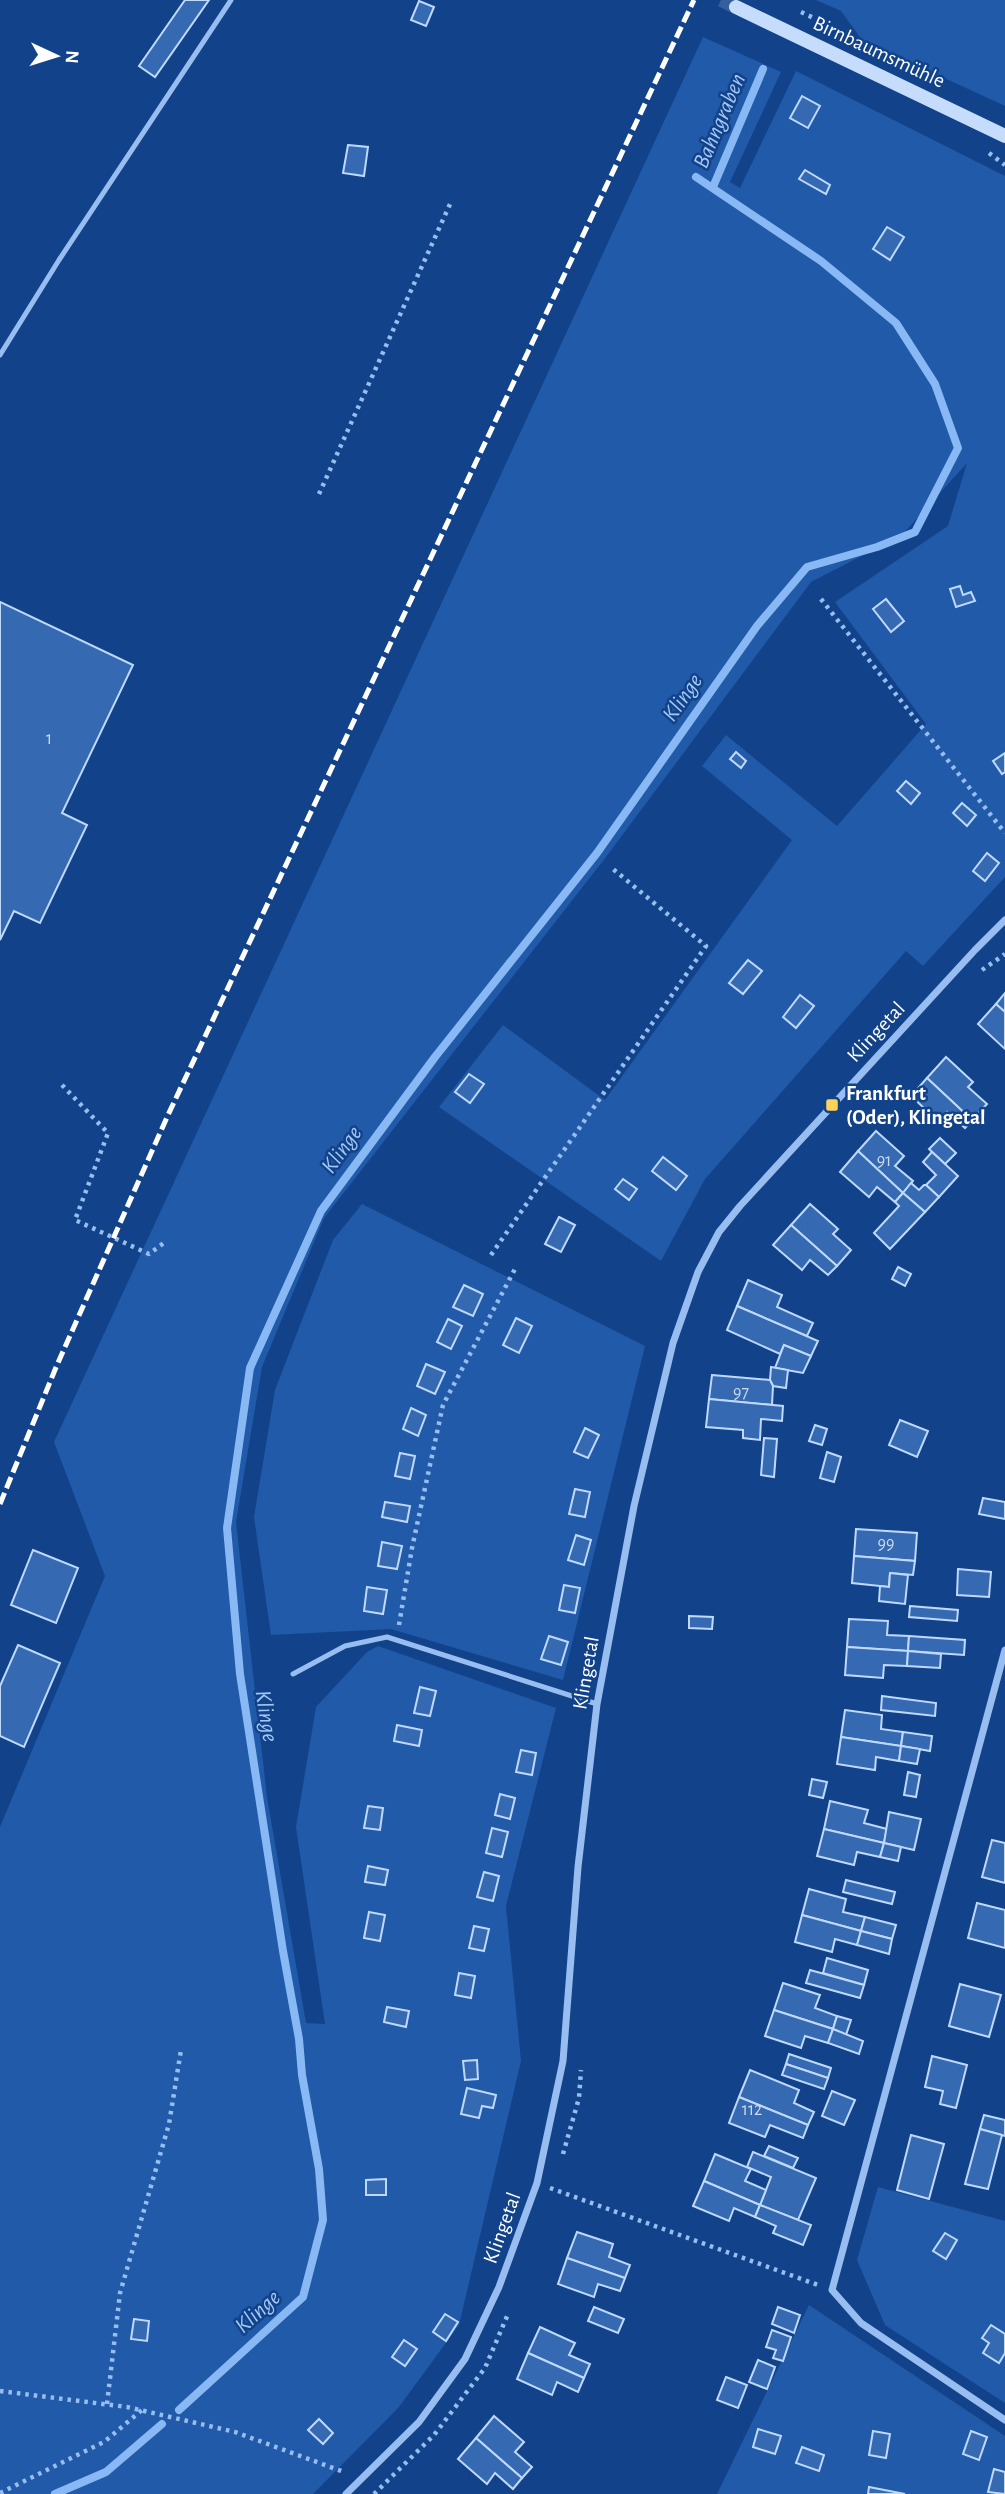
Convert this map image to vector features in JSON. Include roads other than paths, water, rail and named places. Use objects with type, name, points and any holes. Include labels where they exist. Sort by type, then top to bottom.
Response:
[{"type":"main road","name":"Birnbaumsmühle","points":[[736,7],[1005,136]]},
{"type":"street","name":"Klingetal","points":[[346,2494],[419,2422],[465,2360],[499,2287],[537,2183],[563,2061],[578,1867],[597,1704],[634,1506],[656,1410],[673,1343],[698,1272],[719,1232],[740,1206],[1005,920]]},
{"type":"street","points":[[1005,1650],[832,2290],[860,2323],[1005,2420]]},
{"type":"lane","points":[[0,355],[59,260],[231,0]]},
{"type":"lane","points":[[293,1674],[345,1646],[387,1637],[597,1704]]},
{"type":"waterway","name":"Bahngraben","points":[[713,187],[763,69]]},
{"type":"waterway","name":"Klinge","points":[[179,2410],[303,2297],[323,2220],[319,2169],[240,1674],[227,1528],[250,1368],[321,1211],[435,1057],[597,853],[757,626],[807,567],[877,547],[915,532],[958,448],[935,384],[896,323],[821,261],[696,177]]},
{"type":"waterway","name":"Klinge","points":[[55,2494],[106,2472],[162,2424]]},
{"type":"tunnel","points":[[721,0],[736,7]]},
{"type":"railway","points":[[0,1504],[57,1365],[168,1115],[694,0]]},
{"type":"place","name":"Frankfurt (Oder), Klingetal","points":[[832,1105]]}]
